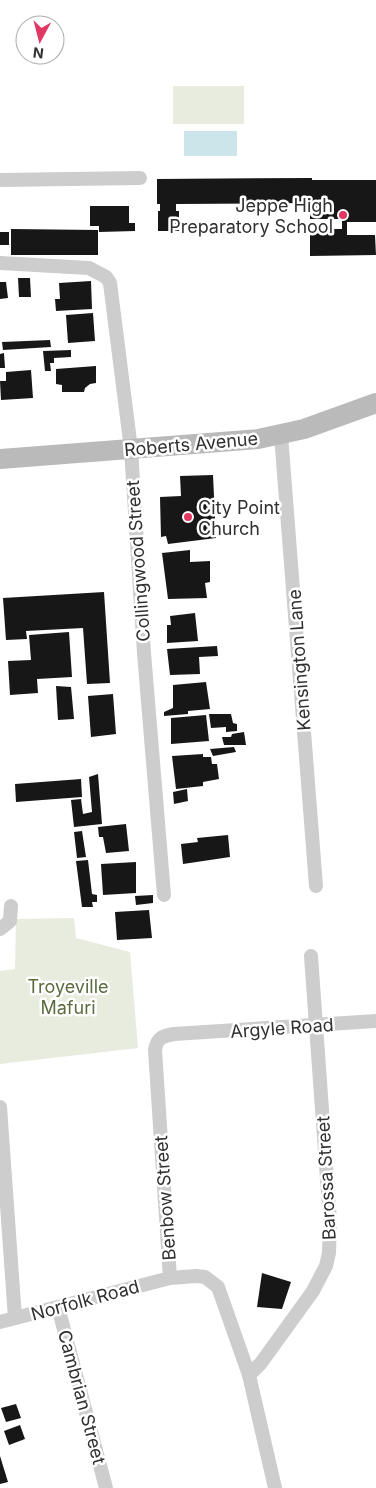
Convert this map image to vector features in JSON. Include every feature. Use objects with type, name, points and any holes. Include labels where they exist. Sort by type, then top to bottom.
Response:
[{"type":"main road","name":"Roberts Avenue","points":[[0,459],[258,439],[332,420],[376,403]]},
{"type":"street","points":[[0,180],[140,178]]},
{"type":"street","name":"Collingwood Street","points":[[0,263],[90,268],[106,277],[110,283],[131,449],[144,653],[164,895]]},
{"type":"street","name":"Kensington Lane","points":[[281,434],[316,886]]},
{"type":"street","points":[[0,929],[10,921],[11,906]]},
{"type":"street","name":"Barossa Street","points":[[249,1376],[262,1363],[313,1291],[326,1266],[329,1253],[330,1220],[311,956]]},
{"type":"street","name":"Argyle Road","points":[[187,1034],[376,1021]]},
{"type":"street","name":"Benbow Street","points":[[187,1034],[161,1037],[158,1039],[155,1050],[170,1278],[205,1277],[218,1287],[249,1376],[275,1488]]},
{"type":"street","points":[[0,1107],[14,1318]]},
{"type":"street","name":"Norfolk Road","points":[[0,1322],[170,1278]]},
{"type":"street","name":"Cambrian Street","points":[[58,1307],[106,1488]]},
{"type":"green space","points":[[173,86],[244,86],[244,124],[173,124]]},
{"type":"green space","name":"Troyeville Mafuri","points":[[74,918],[76,938],[130,952],[138,1048],[0,1064],[0,971],[15,969],[16,919]]},
{"type":"water","points":[[184,131],[237,131],[237,156],[184,156]]},
{"type":"building","name":"Jeppe High Preparatory School","points":[[312,178],[312,180],[376,180],[376,222],[347,222],[347,235],[375,235],[376,255],[310,256],[310,229],[342,229],[342,219],[310,219],[310,203],[176,204],[176,211],[179,211],[179,231],[158,231],[160,204],[157,204],[157,179]]},
{"type":"building","points":[[90,206],[129,206],[129,223],[135,223],[135,231],[99,232],[99,226],[90,226]]},
{"type":"building","points":[[11,229],[98,230],[98,255],[11,255]]},
{"type":"building","points":[[0,232],[9,232],[9,245],[0,245]]},
{"type":"building","points":[[18,278],[30,278],[31,297],[19,297]]},
{"type":"building","points":[[91,281],[92,309],[56,311],[55,299],[60,299],[59,283]]},
{"type":"building","points":[[0,282],[6,282],[8,298],[0,299]]},
{"type":"building","points":[[93,313],[95,341],[68,343],[66,315]]},
{"type":"building","points":[[50,340],[51,347],[3,350],[2,342]]},
{"type":"building","points":[[71,350],[71,357],[54,358],[54,363],[50,363],[51,371],[45,371],[43,351]]},
{"type":"building","points":[[4,353],[5,368],[0,368],[0,354]]},
{"type":"building","points":[[96,366],[96,383],[90,384],[85,388],[84,392],[62,392],[62,385],[56,384],[56,369]]},
{"type":"building","points":[[31,370],[33,398],[1,400],[0,381],[6,381],[6,372]]},
{"type":"building","name":"City Point Church","points":[[213,475],[216,538],[168,544],[166,536],[161,537],[160,497],[181,496],[180,476]]},
{"type":"building","points":[[190,550],[190,562],[210,561],[210,582],[205,583],[207,598],[168,599],[162,553]]},
{"type":"building","points":[[104,592],[110,683],[87,684],[83,628],[26,631],[27,639],[6,640],[3,598]]},
{"type":"building","points":[[195,613],[198,641],[167,643],[167,625],[171,625],[170,616]]},
{"type":"building","points":[[69,632],[72,677],[37,679],[38,693],[10,695],[8,661],[31,660],[29,635]]},
{"type":"building","points":[[217,646],[218,656],[199,657],[200,674],[170,675],[167,649]]},
{"type":"building","points":[[206,682],[210,709],[188,711],[188,714],[164,716],[164,712],[173,708],[173,685]]},
{"type":"building","points":[[56,686],[71,687],[74,719],[58,720]]},
{"type":"building","points":[[113,694],[116,734],[91,737],[88,696]]},
{"type":"building","points":[[209,714],[231,714],[233,723],[237,724],[237,731],[226,732],[226,727],[211,728]]},
{"type":"building","points":[[206,715],[209,741],[171,744],[171,718]]},
{"type":"building","points":[[244,732],[246,745],[224,745],[222,737],[231,737],[232,734]]},
{"type":"building","points":[[234,747],[236,752],[213,756],[210,749]]},
{"type":"building","points":[[203,754],[203,757],[211,757],[212,764],[217,764],[219,779],[203,782],[203,786],[176,789],[172,756]]},
{"type":"building","points":[[98,774],[102,824],[74,827],[71,800],[81,799],[83,814],[92,812],[89,777]]},
{"type":"building","points":[[81,779],[82,797],[16,802],[15,784]]},
{"type":"building","points":[[187,789],[188,801],[174,804],[173,792]]},
{"type":"building","points":[[126,824],[129,851],[106,853],[103,837],[99,837],[98,827]]},
{"type":"building","points":[[82,831],[86,857],[77,858],[74,832]]},
{"type":"building","points":[[228,835],[230,857],[183,864],[181,844],[198,842],[197,838]]},
{"type":"building","points":[[88,860],[92,894],[97,895],[97,902],[92,902],[93,907],[82,907],[76,861]]},
{"type":"building","points":[[136,862],[136,893],[103,895],[101,864]]},
{"type":"building","points":[[153,895],[153,903],[136,905],[135,896]]},
{"type":"building","points":[[149,910],[152,938],[117,940],[115,912]]},
{"type":"building","points":[[262,1273],[291,1282],[282,1309],[257,1307]]},
{"type":"building","points":[[16,1404],[21,1418],[6,1422],[1,1408]]},
{"type":"building","points":[[20,1425],[25,1439],[9,1445],[4,1431]]},
{"type":"building","points":[[0,1456],[8,1482],[0,1484]]},
{"type":"place","name":"Jeppe High Preparatory School","points":[[343,215]]},
{"type":"place","name":"City Point Church","points":[[188,517]]}]
